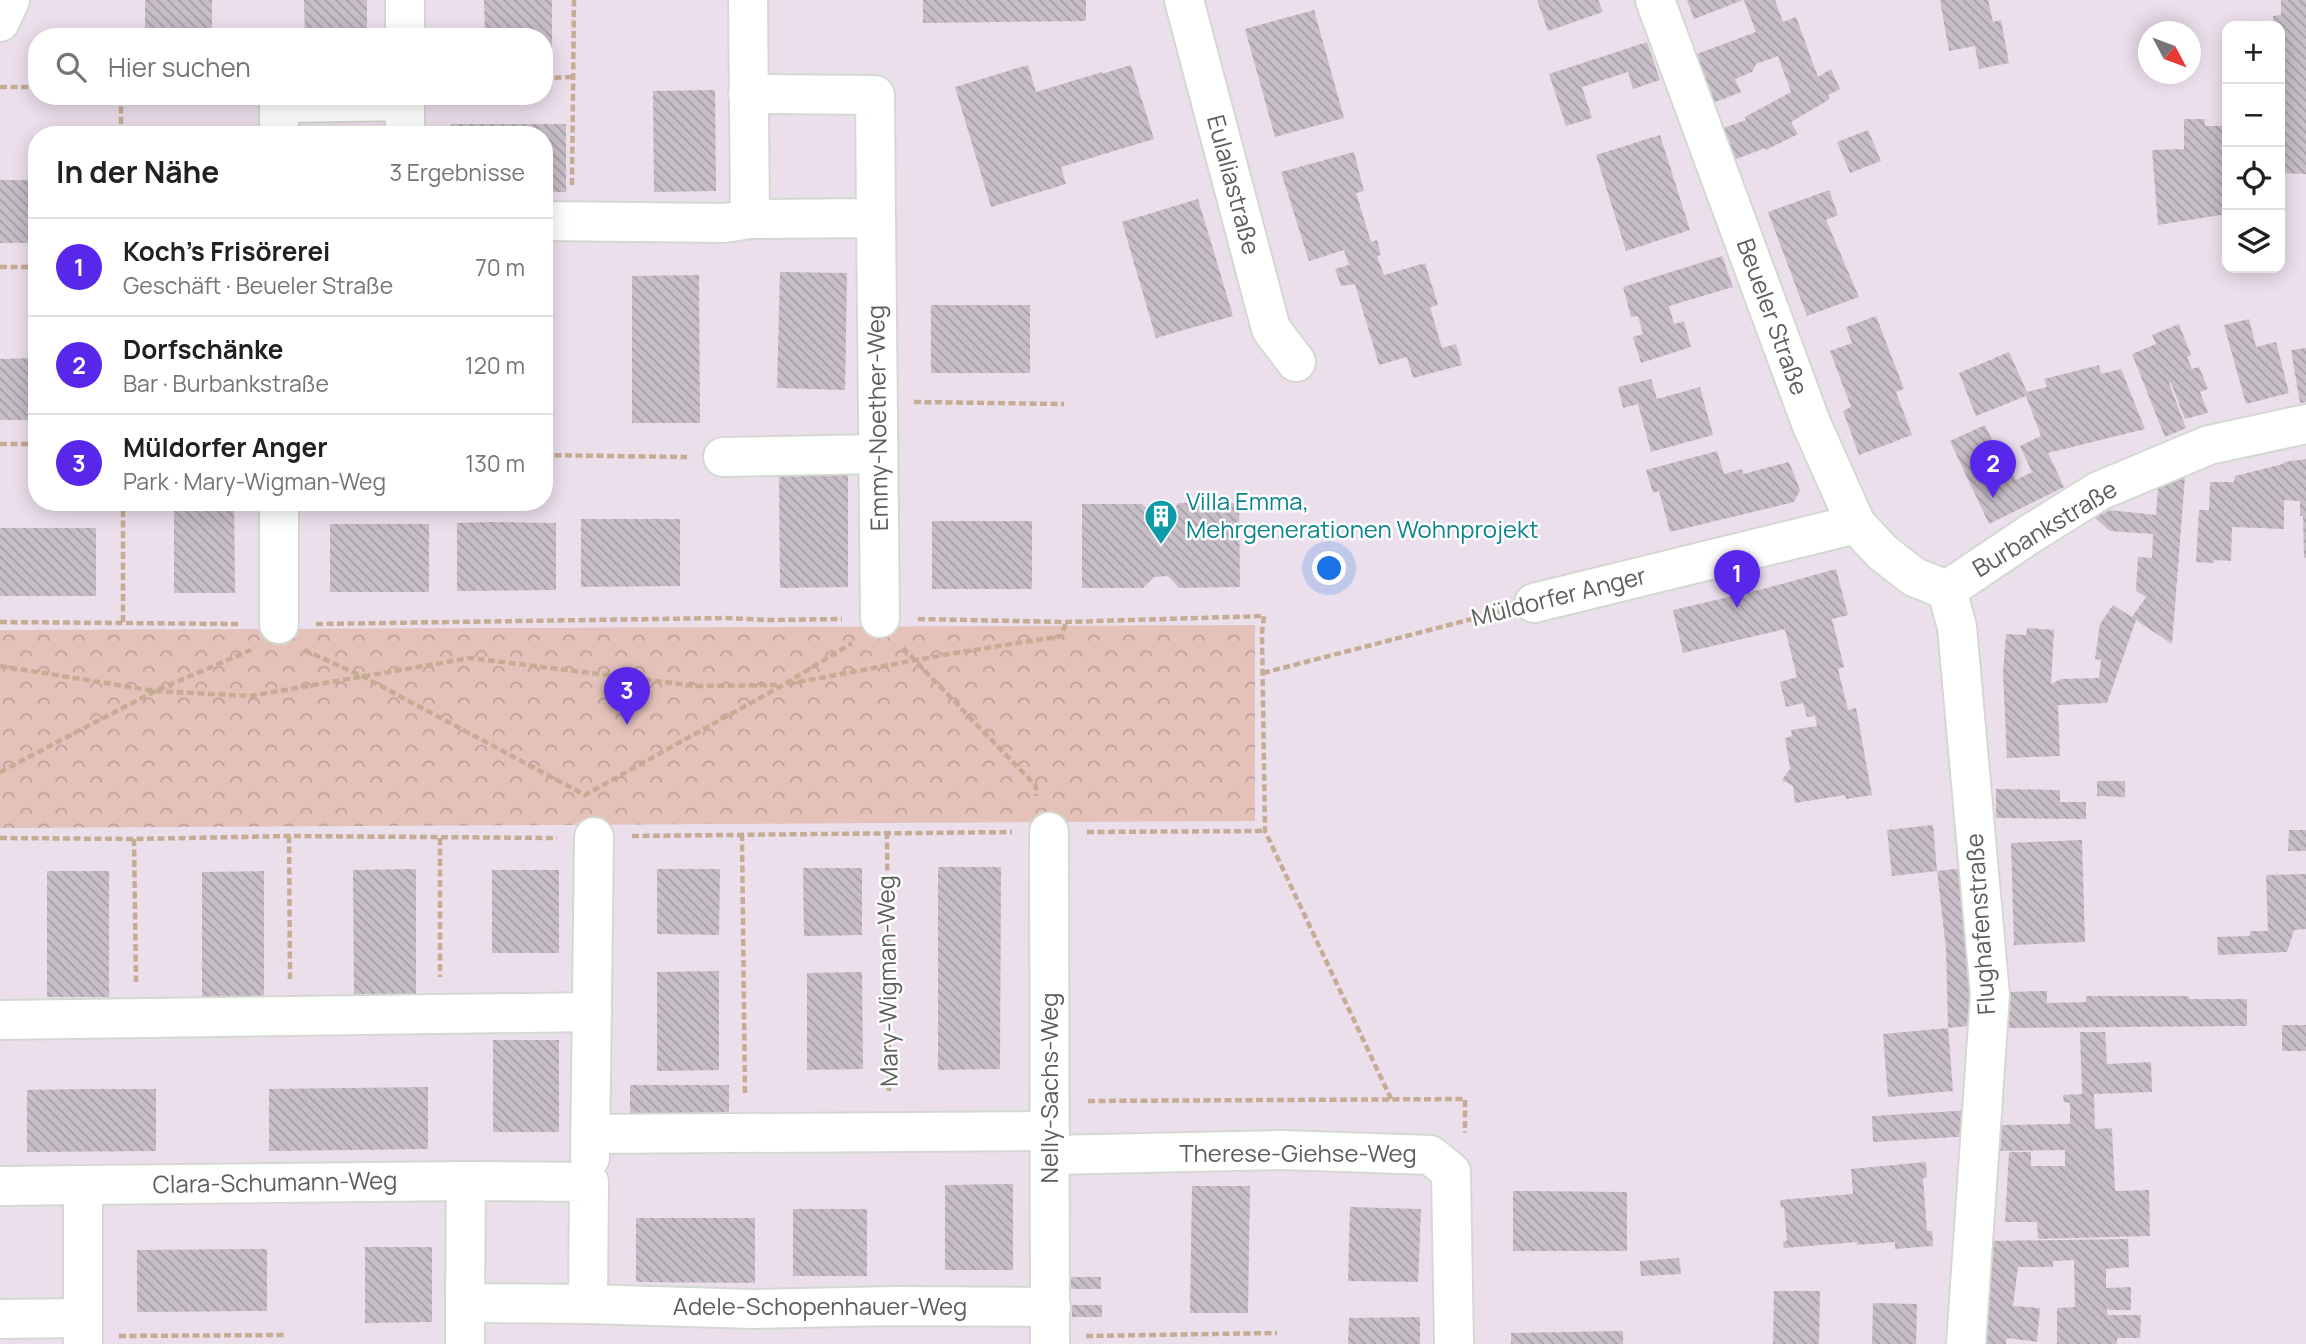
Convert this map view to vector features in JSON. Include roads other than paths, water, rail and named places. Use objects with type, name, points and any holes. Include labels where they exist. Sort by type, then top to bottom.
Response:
[{"type":"street","points":[[0,22],[10,0]]},
{"type":"street","points":[[405,0],[405,28]]},
{"type":"street","points":[[748,0],[750,219]]},
{"type":"street","name":"Eulaliastraße","points":[[1184,0],[1271,329],[1296,362]]},
{"type":"street","name":"Beueler Straße","points":[[1655,0],[1811,423],[1856,524],[1882,552],[1914,577],[1947,590]]},
{"type":"street","name":"Emmy-Noether-Weg","points":[[748,94],[875,95],[879,633]]},
{"type":"street","points":[[279,105],[279,126]]},
{"type":"street","points":[[310,105],[405,111]]},
{"type":"street","points":[[558,221],[725,223],[750,219],[876,218]]},
{"type":"street","name":"Burbankstraße","points":[[1947,590],[2099,491],[2209,445],[2306,424]]},
{"type":"street","points":[[723,457],[878,454]]},
{"type":"street","points":[[279,511],[279,641]]},
{"type":"street","name":"Müldorfer Anger","points":[[1534,603],[1856,524]]},
{"type":"street","name":"Flughafenstraße","points":[[1947,590],[1957,627],[1990,995],[1966,1344]]},
{"type":"street","name":"Nelly-Sachs-Weg","points":[[1042,815],[1050,1143],[1051,1329]]},
{"type":"street","points":[[588,1304],[594,837]]},
{"type":"street","points":[[0,1020],[592,1012]]},
{"type":"street","points":[[590,1134],[890,1130],[1050,1143]]},
{"type":"street","name":"Therese-Giehse-Weg","points":[[1050,1143],[1430,1155],[1451,1172],[1454,1344]]},
{"type":"street","points":[[465,1344],[466,1181],[589,1182]]},
{"type":"street","name":"Clara-Schumann-Weg","points":[[0,1186],[466,1181]]},
{"type":"street","points":[[0,1319],[83,1333],[83,1185]]},
{"type":"street","name":"Adele-Schopenhauer-Weg","points":[[466,1303],[754,1309],[895,1306],[1051,1329]]},
{"type":"place","name":"Dorfschänke","points":[[1993,498]]},
{"type":"place","name":"Villa Emma, Mehrgenerationen Wohnprojekt","points":[[1161,546]]},
{"type":"place","name":"Koch's Frisörerei","points":[[1737,608]]},
{"type":"place","name":"Müldorfer Anger","points":[[627,725]]}]
